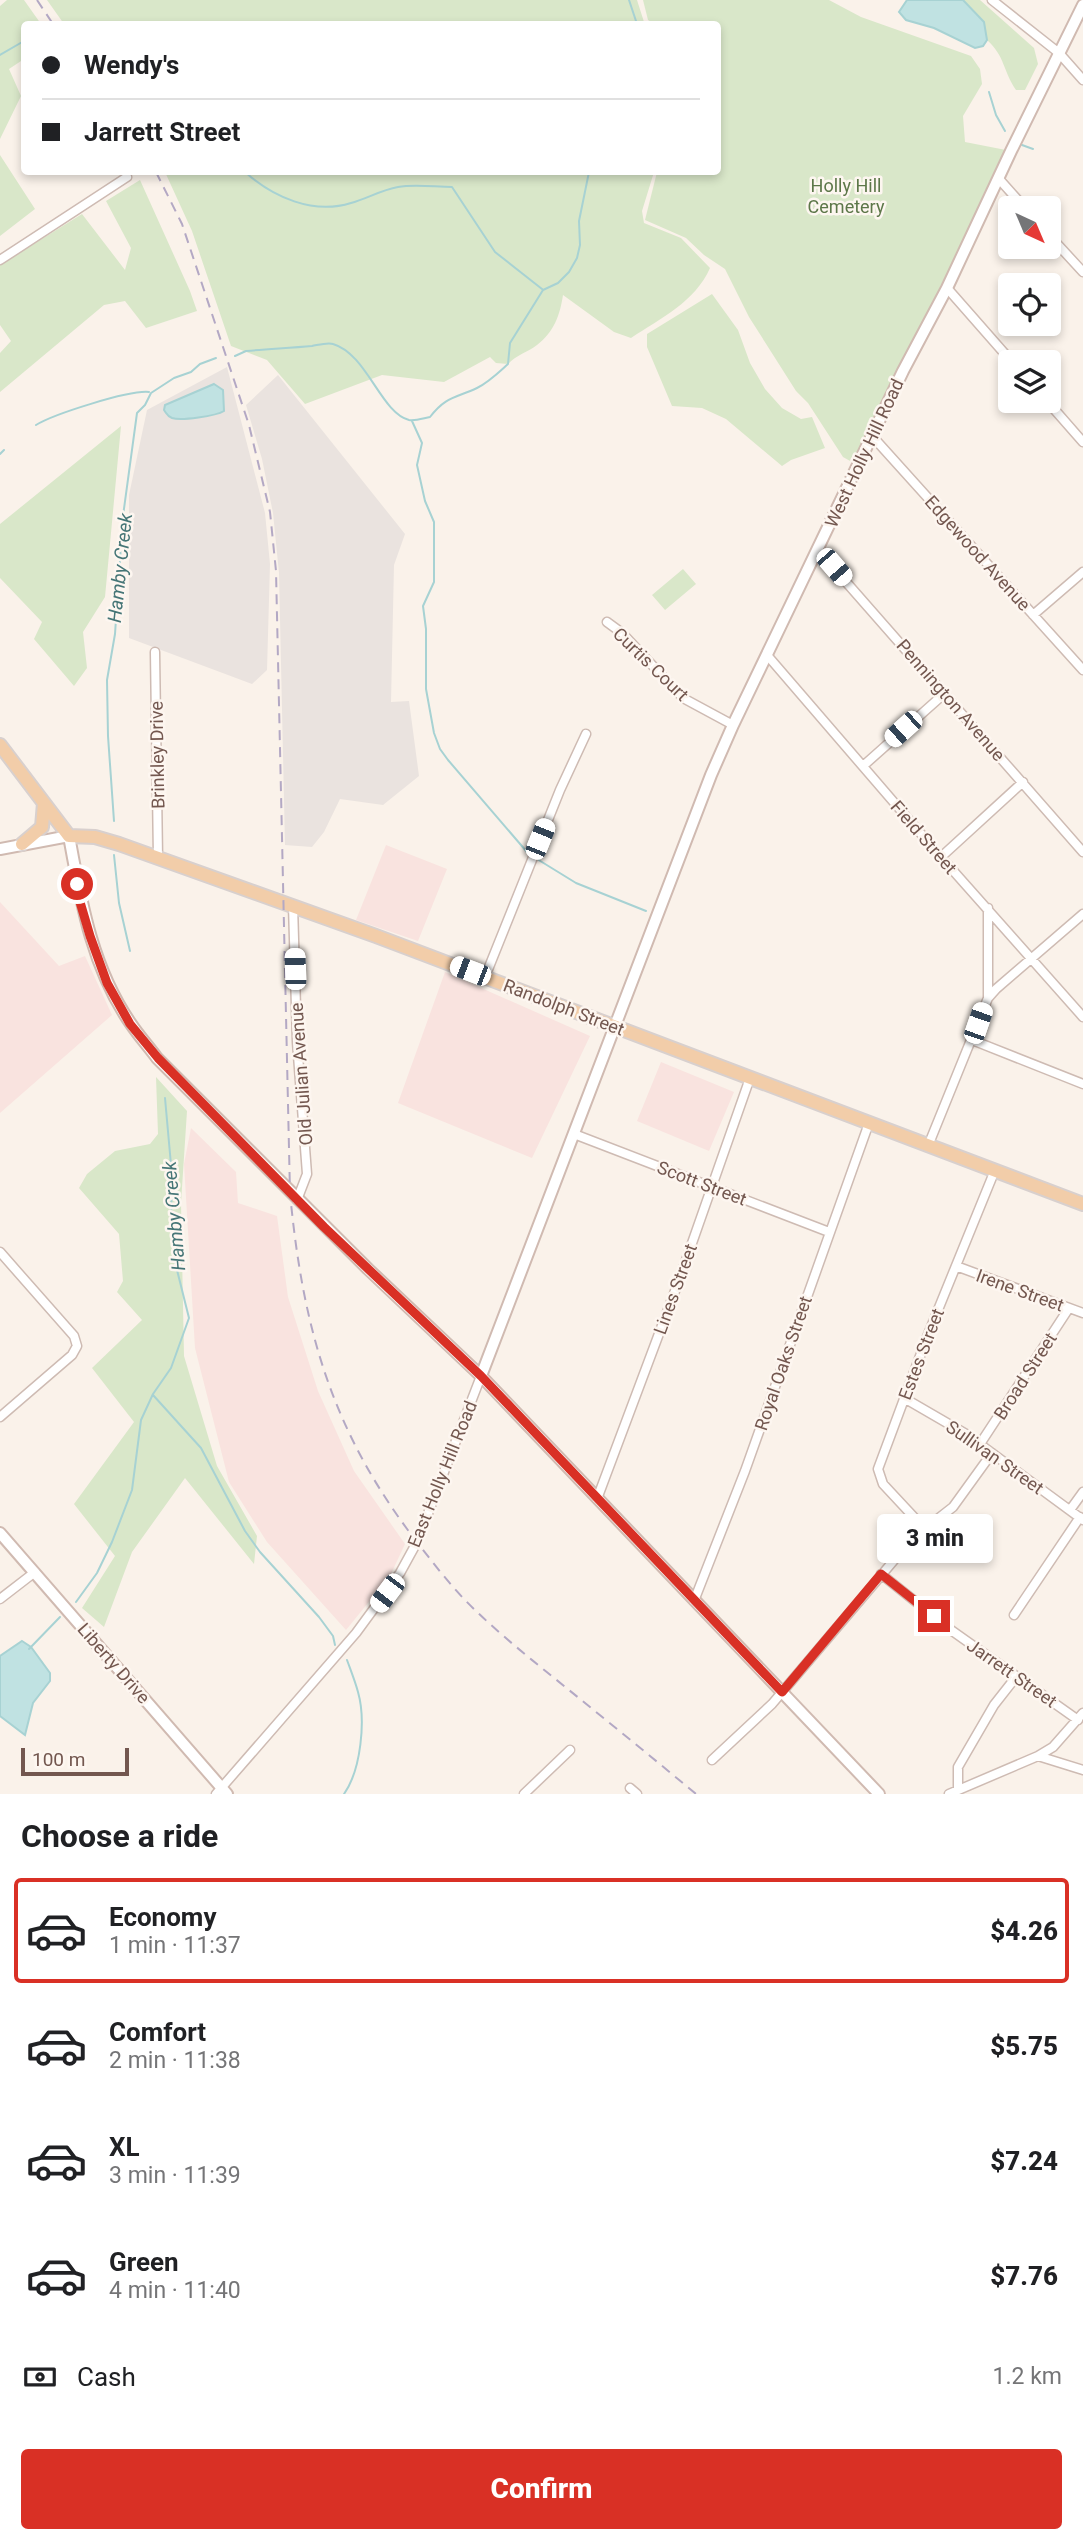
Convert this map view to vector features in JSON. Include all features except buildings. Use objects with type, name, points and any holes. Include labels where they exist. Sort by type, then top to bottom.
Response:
[{"type":"main road","points":[[0,745],[69,836]]},
{"type":"main road","points":[[22,844],[42,827],[44,802]]},
{"type":"main road","name":"Randolph Street","points":[[69,836],[95,837],[293,905],[1083,1205]]},
{"type":"street","points":[[992,0],[1059,53],[1083,80]]},
{"type":"street","name":"West Holly Hill Road","points":[[617,1027],[709,779],[733,725],[1083,5]]},
{"type":"street","points":[[0,260],[127,177]]},
{"type":"street","points":[[999,179],[1014,196]]},
{"type":"street","points":[[1061,248],[1083,272]]},
{"type":"street","points":[[947,288],[1001,350]]},
{"type":"street","points":[[1057,413],[1083,442]]},
{"type":"street","name":"Edgewood Avenue","points":[[873,437],[1083,670]]},
{"type":"street","name":"Pennington Avenue","points":[[818,550],[1083,852]]},
{"type":"street","points":[[1033,615],[1083,572]]},
{"type":"street","name":"Curtis Court","points":[[607,622],[622,633],[683,698],[733,725]]},
{"type":"street","name":"Brinkley Drive","points":[[155,652],[158,858]]},
{"type":"street","name":"Field Street","points":[[767,655],[1083,1017]]},
{"type":"street","points":[[863,766],[944,693]]},
{"type":"street","points":[[485,977],[559,790],[586,734]]},
{"type":"street","points":[[941,857],[1023,782]]},
{"type":"street","points":[[0,849],[69,836],[80,902],[98,962],[130,1024],[158,1058],[297,1200],[481,1376],[879,1794]]},
{"type":"street","name":"Old Julian Avenue","points":[[293,905],[297,1042],[307,1174],[297,1200]]},
{"type":"street","points":[[928,1146],[988,998],[988,908]]},
{"type":"street","points":[[988,998],[1083,914]]},
{"type":"street","name":"East Holly Hill Road","points":[[222,1792],[356,1633],[400,1573],[422,1530],[617,1027]]},
{"type":"street","points":[[972,1040],[1081,1081]]},
{"type":"street","name":"Lines Street","points":[[597,1499],[750,1078]]},
{"type":"street","name":"Royal Oaks Street","points":[[694,1601],[745,1471],[869,1123]]},
{"type":"street","name":"Scott Street","points":[[574,1134],[829,1232]]},
{"type":"street","name":"Estes Street","points":[[924,1528],[883,1484],[878,1475],[881,1458],[995,1170]]},
{"type":"street","points":[[0,1252],[74,1336],[77,1346],[72,1355],[0,1417]]},
{"type":"street","name":"Irene Street","points":[[956,1266],[1083,1313]]},
{"type":"street","name":"Broad Street","points":[[980,1444],[1069,1308]]},
{"type":"street","name":"Sullivan Street","points":[[904,1398],[980,1444],[1081,1519]]},
{"type":"street","points":[[712,1760],[772,1704],[881,1574],[924,1528],[953,1507],[992,1453]]},
{"type":"street","points":[[1070,1510],[1083,1492]]},
{"type":"street","points":[[1014,1615],[1081,1519]]},
{"type":"street","name":"Liberty Drive","points":[[0,1533],[222,1792]]},
{"type":"street","points":[[0,1599],[35,1572]]},
{"type":"street","name":"Jarrett Street","points":[[881,1574],[1016,1677],[1080,1716]]},
{"type":"street","points":[[958,1789],[958,1767],[994,1705],[1016,1677]]},
{"type":"street","points":[[949,1794],[1038,1756],[1053,1747],[1080,1716]]},
{"type":"street","points":[[524,1794],[570,1750]]},
{"type":"street","points":[[1038,1756],[1083,1770]]},
{"type":"shaded area","points":[[227,367],[265,513],[270,564],[267,670],[252,684],[129,638],[129,495],[147,410]]},
{"type":"shaded area","points":[[278,375],[405,534],[394,565],[391,702],[409,701],[419,776],[383,805],[340,799],[324,832],[312,847],[285,845],[279,573],[273,513],[262,459],[246,405]]},
{"type":"shaded area","points":[[386,845],[447,869],[418,941],[356,920]]},
{"type":"shaded area","points":[[0,902],[59,966],[85,956],[112,1015],[0,1113]]},
{"type":"shaded area","points":[[445,972],[590,1036],[532,1158],[398,1103]]},
{"type":"shaded area","points":[[661,1062],[734,1092],[709,1151],[637,1121]]},
{"type":"shaded area","points":[[191,1128],[236,1172],[238,1203],[277,1216],[288,1297],[318,1391],[354,1471],[405,1544],[390,1576],[346,1630],[267,1542],[229,1482],[195,1348],[184,1164]]},
{"type":"green space","points":[[7,0],[24,0],[39,21],[21,21],[21,61],[9,69],[21,96],[0,139],[0,6]]},
{"type":"green space","points":[[47,0],[637,0],[644,21],[62,21]]},
{"type":"green space","name":"Holly Hill Cemetery","points":[[643,0],[829,0],[861,17],[971,56],[980,69],[982,84],[963,116],[965,142],[1011,151],[859,466],[843,457],[808,403],[796,391],[749,317],[725,269],[704,255],[686,238],[645,220],[656,175],[721,175],[721,21],[648,20]]},
{"type":"green space","points":[[963,0],[980,0],[1034,48],[1038,64],[1025,90],[1016,90],[1001,58],[987,40],[982,23]]},
{"type":"green space","points":[[0,155],[35,209],[0,236]]},
{"type":"green space","points":[[166,175],[653,175],[642,211],[644,223],[681,238],[710,268],[704,280],[686,300],[631,338],[614,332],[563,295],[558,316],[548,335],[508,364],[496,363],[490,357],[444,382],[382,375],[305,404],[267,360],[231,346],[192,231]]},
{"type":"green space","points":[[140,180],[197,311],[146,328],[125,301],[104,305],[0,392],[0,353],[11,341],[0,325],[0,265],[82,214],[125,270],[131,248],[106,201]]},
{"type":"green space","points":[[712,294],[738,330],[750,363],[765,389],[782,408],[801,419],[812,417],[825,448],[782,466],[726,419],[702,408],[672,406],[647,347],[647,334]]},
{"type":"green space","points":[[121,426],[105,597],[83,632],[87,668],[74,686],[34,639],[42,622],[0,578],[0,524]]},
{"type":"green space","points":[[683,569],[696,584],[665,610],[652,595]]},
{"type":"green space","points":[[156,1077],[187,1111],[181,1203],[184,1356],[217,1466],[257,1536],[254,1564],[185,1478],[132,1552],[104,1627],[82,1608],[115,1556],[74,1504],[134,1422],[92,1368],[142,1320],[117,1292],[123,1281],[119,1234],[79,1188],[87,1174],[115,1151],[150,1144],[158,1134]]},
{"type":"water","points":[[907,0],[963,0],[984,22],[987,40],[983,46],[975,48],[934,28],[906,20],[899,12]]},
{"type":"water","points":[[214,384],[223,390],[224,411],[176,419],[167,415],[164,410],[165,405]]},
{"type":"water","points":[[22,1641],[31,1647],[50,1673],[50,1681],[33,1703],[25,1735],[0,1716],[0,1656]]},
{"type":"waterway","name":"Hamby Creek","points":[[629,0],[636,21]]},
{"type":"waterway","points":[[0,55],[21,43]]},
{"type":"waterway","points":[[989,92],[996,115],[1005,131]]},
{"type":"waterway","points":[[1022,145],[1033,149]]},
{"type":"waterway","points":[[249,175],[281,196],[322,207],[351,203],[398,187],[452,187],[495,252],[542,289]]},
{"type":"waterway","name":"Hamby Creek","points":[[235,356],[246,351],[333,344],[355,359],[390,407],[399,415],[409,420],[430,417],[446,401],[481,386],[508,364],[510,343],[543,290],[558,283],[569,272],[577,258],[580,245],[579,221],[588,175]]},
{"type":"waterway","name":"Hamby Creek","points":[[114,821],[107,680],[115,634],[123,516],[137,413],[151,393],[174,378],[216,358]]},
{"type":"waterway","points":[[36,425],[92,404],[149,392]]},
{"type":"waterway","points":[[412,421],[422,443],[417,465],[425,501],[434,522],[434,582],[423,606],[426,629],[426,689],[434,733],[448,760],[527,852]]},
{"type":"waterway","points":[[0,454],[4,450]]},
{"type":"waterway","name":"Hamby Creek","points":[[114,855],[119,903],[130,951]]},
{"type":"waterway","points":[[537,859],[576,883],[646,911]]},
{"type":"waterway","name":"Hamby Creek","points":[[76,1602],[97,1573],[112,1542],[132,1490],[141,1420],[153,1394],[171,1368],[189,1318],[176,1266],[171,1221],[172,1176],[165,1098]]},
{"type":"waterway","points":[[153,1395],[201,1448],[245,1531],[260,1552],[319,1617],[333,1636],[335,1645]]},
{"type":"waterway","name":"Hamby Creek","points":[[29,1649],[60,1617]]},
{"type":"waterway","points":[[344,1794],[358,1759],[362,1730],[357,1688],[347,1660]]},
{"type":"railway","points":[[37,0],[51,21]]},
{"type":"railway","points":[[158,175],[182,224],[249,425],[270,512],[276,571],[290,1193],[304,1291],[327,1380],[344,1422],[390,1505],[453,1587],[509,1641],[696,1794]]},
{"type":"route","points":[[77,884],[90,936],[107,983],[130,1024],[158,1058],[265,1169],[481,1376],[782,1692],[881,1574],[934,1616]]}]
